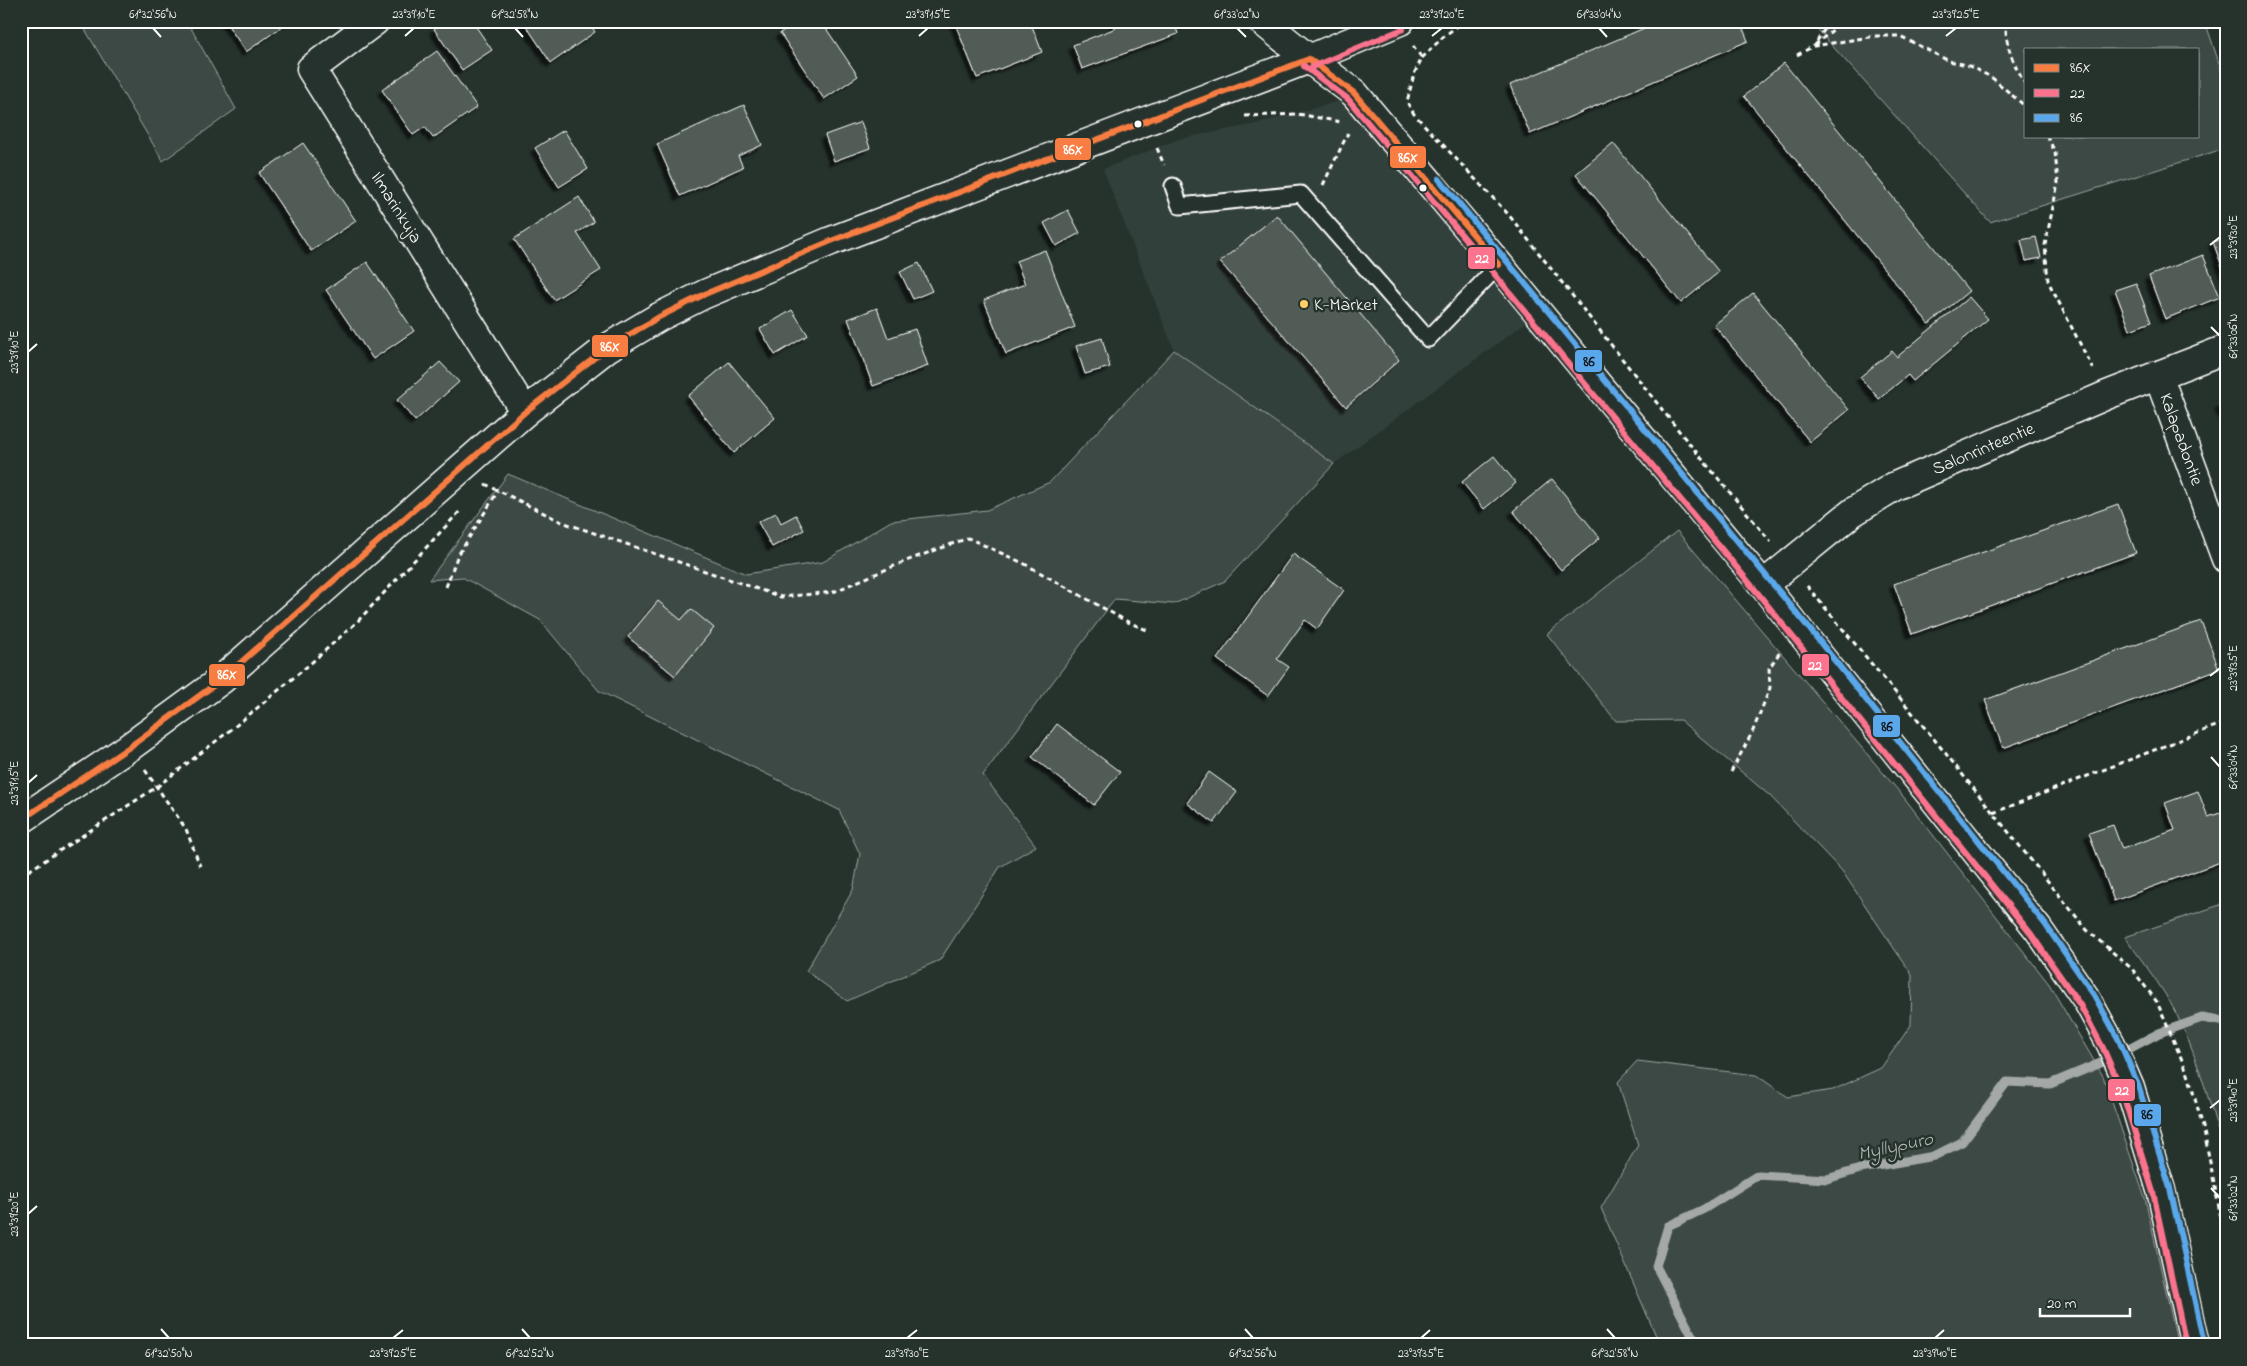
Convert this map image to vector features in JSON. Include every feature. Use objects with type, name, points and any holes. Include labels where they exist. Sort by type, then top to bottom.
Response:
[{"type":"main road","name":"Ilmarinkuja","points":[[375,21],[311,69],[525,412]]},
{"type":"main road","points":[[1262,21],[1354,93],[1363,119],[1500,265],[1793,622],[2038,929],[2087,1000],[2111,1044],[2130,1088],[2161,1190],[2195,1345]]},
{"type":"main road","points":[[21,820],[128,748],[221,680],[525,412],[607,348],[659,317],[722,287],[840,237],[1309,59],[1398,22]]},
{"type":"main road","name":"Salonrinteentie","points":[[1763,585],[1853,512],[1896,486],[2107,395],[2226,349]]},
{"type":"main road","name":"Kalapadontie","points":[[2158,376],[2226,559]]},
{"type":"lane","points":[[1173,186],[1180,206],[1301,194],[1428,339],[1500,265]]},
{"type":"path","points":[[1464,21],[1442,37],[1422,58],[1414,74],[1407,102],[1414,114],[1508,214],[1683,436],[2087,930],[2132,969],[2157,1002],[2179,1050],[2203,1127],[2226,1243]]},
{"type":"path","points":[[1814,46],[1830,21]]},
{"type":"path","points":[[1797,55],[1814,46],[1843,21]]},
{"type":"path","points":[[2007,21],[2005,28],[2016,72],[2024,82]]},
{"type":"path","points":[[1398,22],[1422,58]]},
{"type":"path","points":[[1814,46],[1876,36],[1900,36],[1949,61],[1967,65],[1992,78],[2024,105]]},
{"type":"path","points":[[1240,117],[1298,114],[1363,119],[1407,102]]},
{"type":"path","points":[[1312,207],[1363,119]]},
{"type":"path","points":[[2047,138],[2055,152],[2058,183],[2045,245],[2048,280],[2107,395]]},
{"type":"path","points":[[1156,146],[1173,186]]},
{"type":"path","points":[[456,473],[485,484],[562,522],[781,597],[833,592],[906,561],[968,538],[1023,563],[1128,622],[1146,630]]},
{"type":"path","points":[[478,491],[492,477]]},
{"type":"path","points":[[446,588],[457,557],[498,491]]},
{"type":"path","points":[[21,876],[158,786],[233,728],[344,634],[466,505]]},
{"type":"path","points":[[1731,772],[1752,733],[1770,688],[1769,668],[1786,644],[1793,622]]},
{"type":"path","points":[[1993,813],[2226,722]]},
{"type":"path","points":[[128,748],[158,786],[186,829],[200,866]]},
{"type":"shaded area","points":[[80,21],[187,21],[236,109],[163,161]]},
{"type":"shaded area","points":[[1810,21],[2205,21],[2226,84],[2226,148],[1990,222]]},
{"type":"shaded area","points":[[1344,100],[1529,320],[1334,464],[1174,350],[1103,169],[1179,139],[1256,124]]},
{"type":"shaded area","points":[[1174,350],[1334,464],[1225,581],[1174,604],[1115,599],[983,775],[1036,846],[1000,867],[940,960],[847,1001],[806,971],[853,890],[860,854],[839,810],[599,691],[540,620],[462,577],[429,580],[508,474],[746,574],[823,562],[891,521],[987,510],[1050,482]]},
{"type":"shaded area","points":[[1677,531],[1902,795],[2049,984],[2103,1076],[2145,1198],[2178,1345],[1660,1345],[1601,1208],[1638,1145],[1618,1082],[1637,1061],[1756,1075],[1788,1097],[1833,1090],[1881,1068],[1911,1025],[1912,975],[1842,871],[1770,796],[1680,720],[1616,721],[1547,634]]},
{"type":"shaded area","points":[[2226,903],[2226,1157],[2201,1075],[2186,1035],[2167,997],[2125,937]]},
{"type":"building","points":[[225,21],[290,21],[246,52]]},
{"type":"building","points":[[444,21],[472,21],[492,50],[462,70],[434,29]]},
{"type":"building","points":[[523,21],[588,21],[595,32],[551,63]]},
{"type":"building","points":[[797,21],[821,21],[858,76],[824,99],[780,33]]},
{"type":"building","points":[[954,21],[1030,21],[1042,52],[977,78]]},
{"type":"building","points":[[1114,21],[1174,21],[1178,34],[1082,69],[1073,45],[1116,28]]},
{"type":"building","points":[[1661,21],[1740,21],[1748,41],[1530,134],[1510,85]]},
{"type":"building","points":[[437,51],[477,107],[433,138],[425,127],[413,135],[382,90]]},
{"type":"building","points":[[1784,63],[1969,291],[1929,324],[1744,96]]},
{"type":"building","points":[[744,105],[762,145],[738,156],[743,167],[680,196],[657,144]]},
{"type":"building","points":[[861,122],[870,148],[834,161],[825,135]]},
{"type":"building","points":[[564,130],[588,169],[559,187],[535,148]]},
{"type":"building","points":[[303,143],[356,221],[311,251],[259,173]]},
{"type":"building","points":[[1613,143],[1719,272],[1681,303],[1576,174]]},
{"type":"building","points":[[579,197],[594,222],[577,233],[601,270],[554,300],[514,239]]},
{"type":"building","points":[[1068,210],[1080,233],[1056,246],[1044,223]]},
{"type":"building","name":"K-Market","points":[[1277,215],[1399,360],[1346,407],[1220,262]]},
{"type":"building","points":[[2036,237],[2041,258],[2026,261],[2021,240]]},
{"type":"building","points":[[2226,237],[2226,277],[2213,242]]},
{"type":"building","points":[[1045,250],[1075,327],[1006,354],[984,300],[1025,284],[1016,261]]},
{"type":"building","points":[[2203,255],[2220,297],[2165,319],[2149,276]]},
{"type":"building","points":[[367,262],[414,331],[373,359],[326,290]]},
{"type":"building","points":[[919,263],[932,291],[913,299],[900,272]]},
{"type":"building","points":[[2136,283],[2151,322],[2130,330],[2115,290]]},
{"type":"building","points":[[1753,293],[1849,410],[1810,442],[1714,325]]},
{"type":"building","points":[[1969,297],[1988,319],[1913,381],[1908,375],[1879,399],[1860,377],[1892,351],[1897,357]]},
{"type":"building","points":[[877,308],[888,338],[915,329],[928,366],[873,386],[848,319]]},
{"type":"building","points":[[792,310],[808,335],[775,355],[760,329]]},
{"type":"building","points":[[1102,338],[1110,367],[1085,374],[1076,346]]},
{"type":"building","points":[[440,362],[459,382],[415,421],[397,400]]},
{"type":"building","points":[[729,362],[775,418],[734,453],[688,396]]},
{"type":"building","points":[[2226,402],[2226,421],[2219,404]]},
{"type":"building","points":[[1494,456],[1516,483],[1484,509],[1462,482]]},
{"type":"building","points":[[1552,479],[1600,538],[1561,570],[1513,511]]},
{"type":"building","points":[[2118,504],[2136,553],[1912,634],[1894,584]]},
{"type":"building","points":[[776,513],[781,523],[796,515],[804,530],[772,547],[758,522]]},
{"type":"building","points":[[1293,554],[1344,590],[1317,629],[1305,620],[1277,659],[1289,667],[1268,696],[1217,659]]},
{"type":"building","points":[[658,601],[681,620],[691,609],[714,628],[675,676],[628,637]]},
{"type":"building","points":[[2201,621],[2219,669],[2003,748],[1985,700]]},
{"type":"building","points":[[1057,724],[1120,772],[1094,805],[1032,757]]},
{"type":"building","points":[[1209,772],[1237,792],[1214,823],[1187,803]]},
{"type":"building","points":[[2198,791],[2208,817],[2226,811],[2226,860],[2114,901],[2089,833],[2113,825],[2122,849],[2175,830],[2165,803]]},
{"type":"waterway","name":"Myllypuro","points":[[1697,1345],[1656,1266],[1668,1226],[1704,1209],[1758,1175],[1827,1179],[1860,1169],[1934,1156],[1962,1142],[2007,1082],[2050,1084],[2108,1060],[2159,1033],[2202,1018],[2226,1022]]},
{"type":"transit line","name":"22","points":[[1312,67],[1403,29]]},
{"type":"transit line","name":"86X","points":[[1309,59],[1354,93],[1499,265]]},
{"type":"transit line","name":"86X","points":[[21,820],[128,748],[221,680],[525,412],[607,348],[659,317],[705,294],[831,241],[1309,59]]},
{"type":"transit line","name":"22","points":[[1304,66],[1348,99],[1492,271],[1756,591],[2031,934],[2080,1005],[2103,1048],[2122,1091],[2153,1192],[2186,1345]]},
{"type":"transit line","name":"86","points":[[1439,179],[1800,617],[2045,924],[2094,995],[2119,1040],[2138,1085],[2170,1188],[2204,1343]]},
{"type":"place","name":"K-Market","points":[[1304,304]]}]
